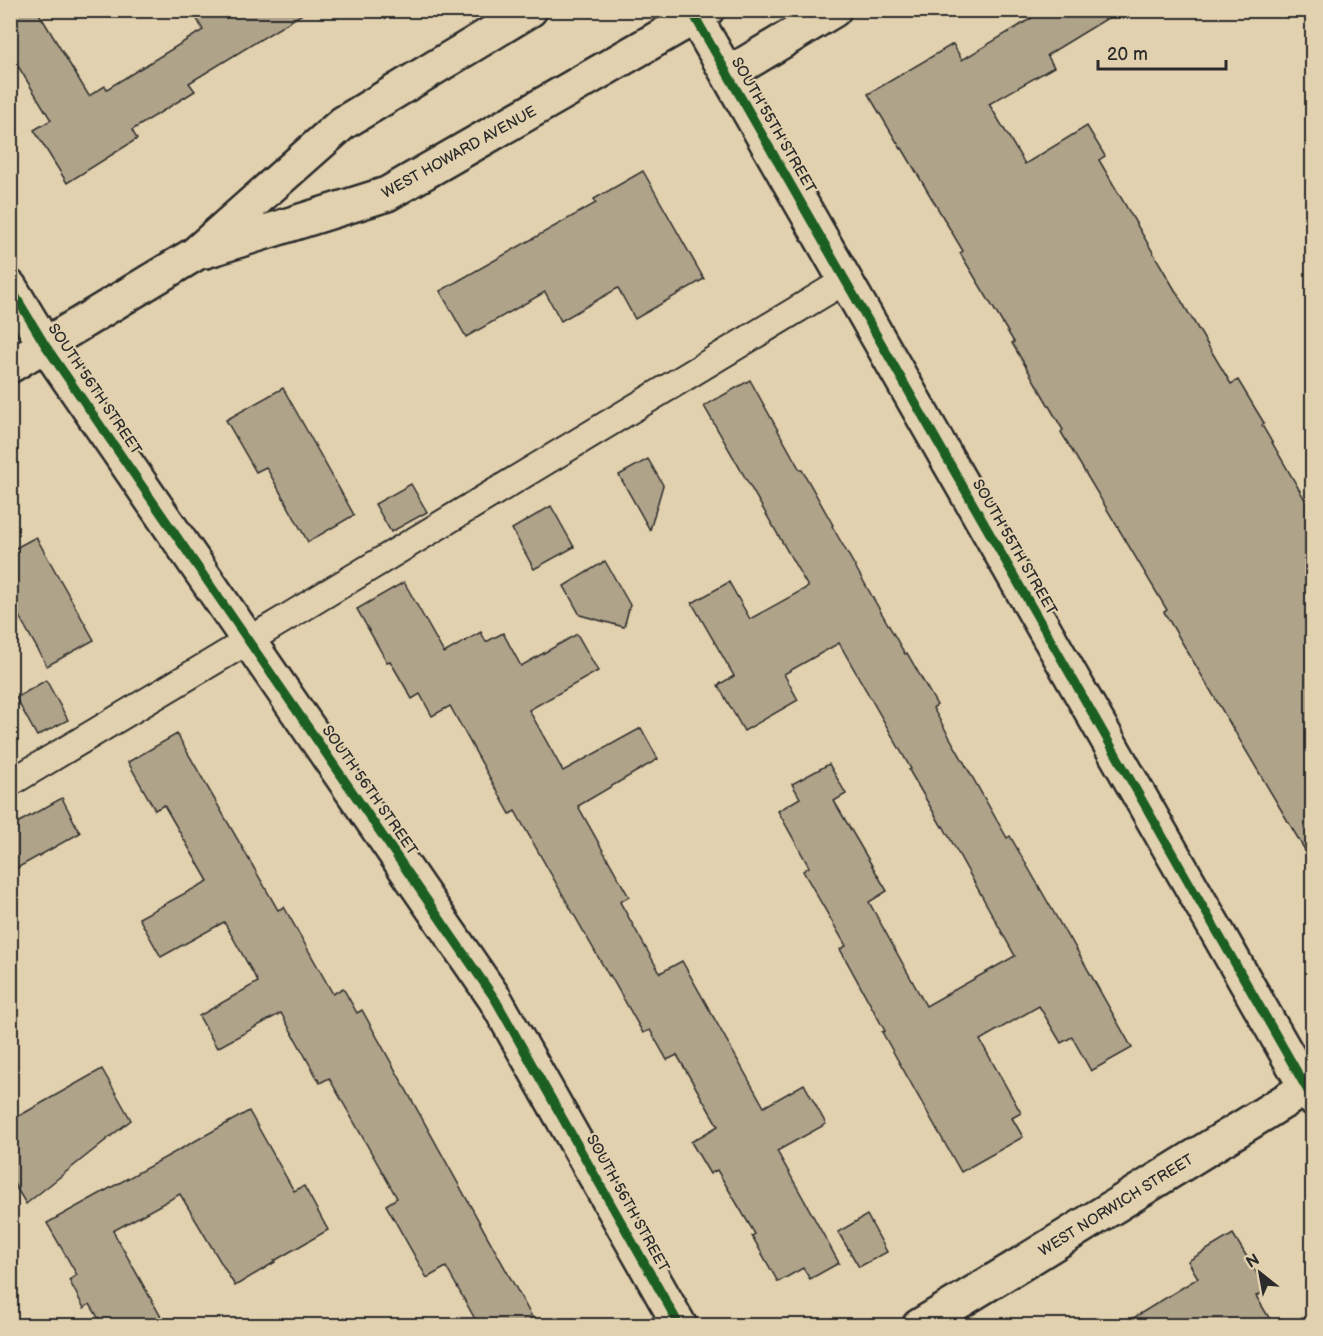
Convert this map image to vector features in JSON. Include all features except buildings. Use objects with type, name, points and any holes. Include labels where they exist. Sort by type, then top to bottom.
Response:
[{"type":"street","name":"WEST HOWARD AVENUE","points":[[10,366],[195,254],[343,123],[530,10]]},
{"type":"street","points":[[728,74],[834,10]]},
{"type":"street","name":"WEST HOWARD AVENUE","points":[[195,254],[387,194],[698,13]]},
{"type":"street","name":"SOUTH 55TH STREET","points":[[698,13],[728,74],[1311,1090]]},
{"type":"street","name":"SOUTH 56TH STREET","points":[[10,286],[45,345],[495,999],[680,1326]]},
{"type":"street","name":"WEST NORWICH STREET","points":[[919,1326],[1311,1090]]},
{"type":"lane","points":[[10,783],[846,280]]},
{"type":"cycle path","points":[[691,10],[1312,1098]]},
{"type":"cycle path","points":[[10,287],[45,345],[495,999],[680,1326]]}]
